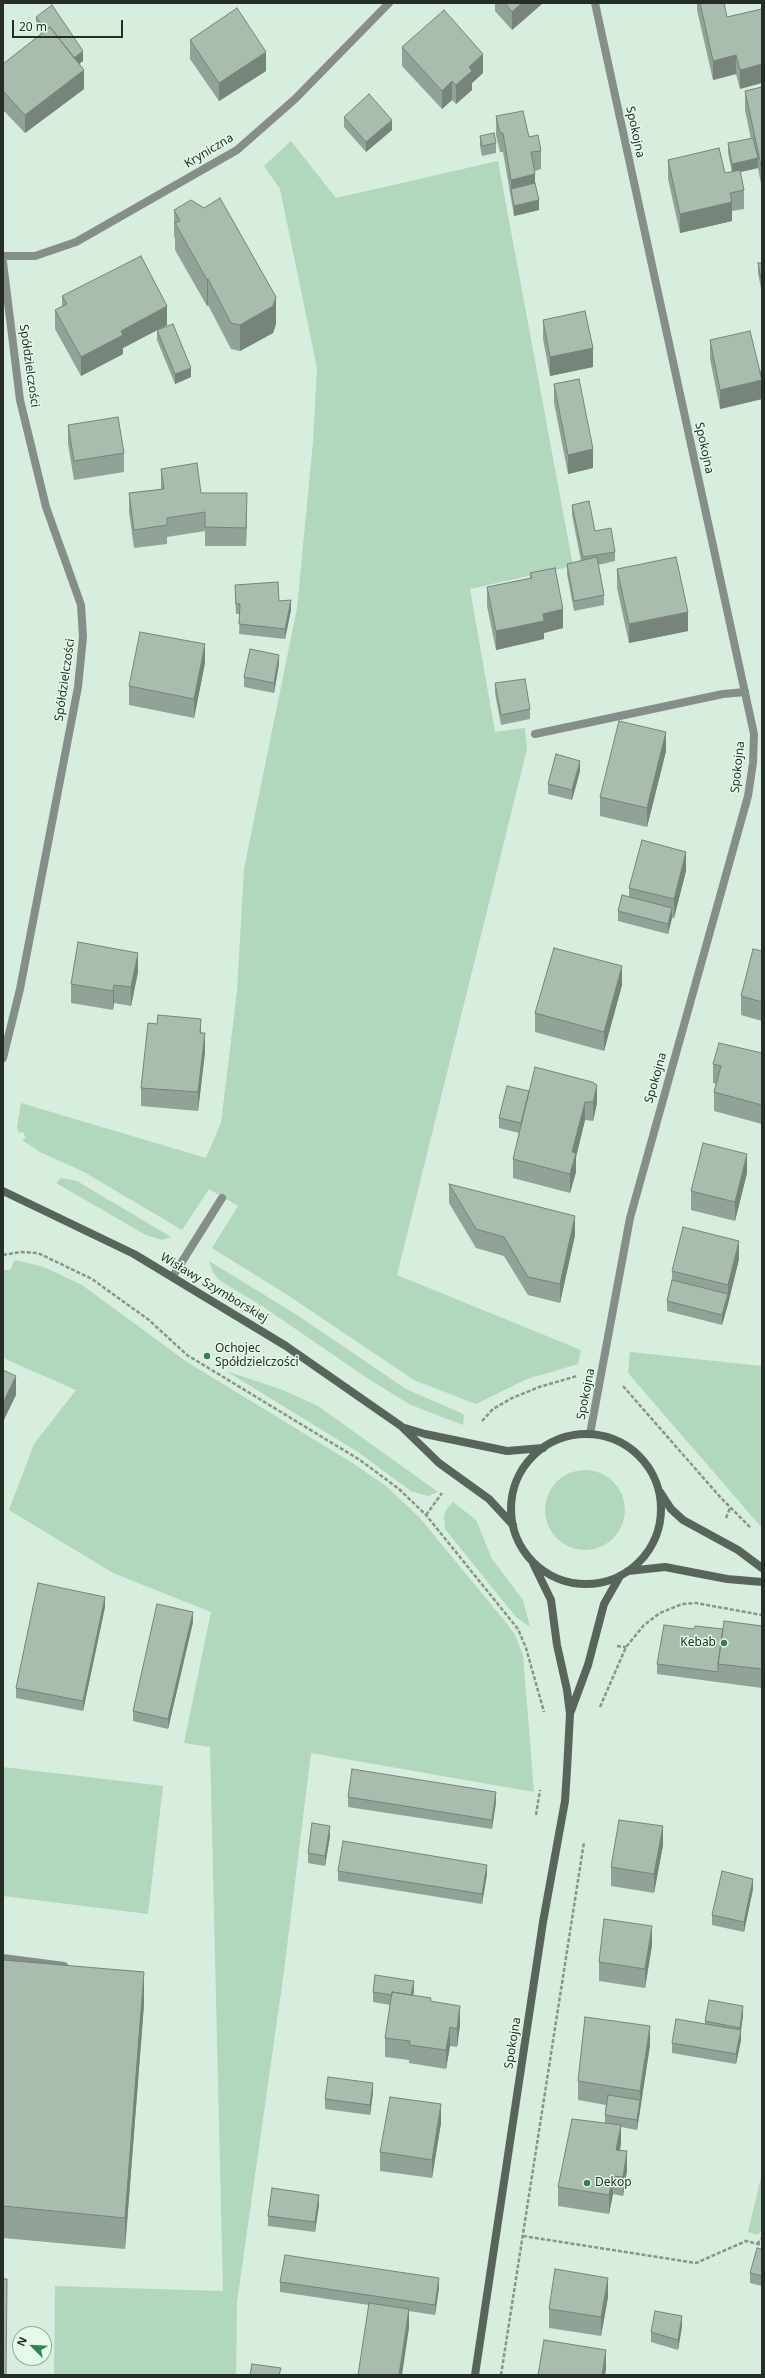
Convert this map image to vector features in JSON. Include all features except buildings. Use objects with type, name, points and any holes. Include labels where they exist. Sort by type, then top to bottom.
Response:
[{"type":"street","name":"Kryniczna","points":[[3,256],[35,256],[76,242],[237,150],[295,99],[389,3]]},
{"type":"street","name":"Spokojna","points":[[590,1434],[630,1218],[748,796],[753,763],[754,734],[595,3]]},
{"type":"street","name":"Spółdzielczości","points":[[3,262],[20,400],[46,507],[80,604],[83,637],[78,687],[20,989],[3,1058]]},
{"type":"street","points":[[536,734],[723,694],[745,692]]},
{"type":"street","name":"Wisławy Szymborskiej","points":[[3,1191],[65,1219],[173,1276],[286,1346],[401,1426],[439,1463],[489,1499],[513,1525]]},
{"type":"street","points":[[173,1276],[222,1198]]},
{"type":"street","name":"Wisławy Szymborskiej","points":[[401,1426],[425,1434],[508,1451],[544,1448]]},
{"type":"street","points":[[762,1568],[738,1550],[683,1520],[671,1509],[659,1491],[644,1461],[631,1449],[610,1438],[590,1434],[572,1436],[554,1442],[544,1448],[524,1468],[515,1484],[511,1505],[513,1525],[521,1547],[533,1563],[551,1576],[580,1584],[594,1584],[624,1573],[665,1567],[727,1578],[762,1582]]},
{"type":"street","points":[[624,1573],[644,1557],[656,1536],[660,1522],[659,1491]]},
{"type":"street","name":"Spokojna","points":[[475,2375],[543,1922],[565,1802],[570,1714],[567,1690],[557,1645],[551,1600],[533,1563]]},
{"type":"street","name":"Spokojna","points":[[570,1714],[588,1665],[604,1604],[624,1573]]},
{"type":"street","points":[[3,1958],[73,1967]]},
{"type":"path","points":[[3,1254],[21,1252],[43,1255],[92,1279],[149,1320],[192,1358],[372,1468],[411,1499],[426,1516],[514,1624],[522,1636],[526,1648]]},
{"type":"path","points":[[479,1426],[493,1409],[512,1398],[556,1381],[582,1375]]},
{"type":"path","points":[[621,1384],[721,1498],[752,1529]]},
{"type":"path","points":[[426,1516],[433,1508],[444,1489]]},
{"type":"path","points":[[611,1683],[630,1641],[644,1625],[660,1613],[682,1604],[696,1603],[761,1614]]},
{"type":"path","points":[[501,2375],[585,1838]]},
{"type":"path","points":[[523,2236],[696,2263],[746,2241],[762,2245]]},
{"type":"path","points":[[757,2244],[762,2238]]},
{"type":"green space","points":[[291,141],[336,198],[498,161],[573,566],[470,589],[495,732],[525,728],[527,749],[397,1275],[581,1350],[578,1364],[527,1379],[476,1404],[414,1380],[286,1294],[212,1248],[238,1206],[209,1189],[182,1230],[84,1172],[40,1152],[22,1140],[26,1138],[23,1132],[19,1133],[17,1127],[21,1103],[206,1158],[221,1123],[237,991],[244,869],[297,608],[313,442],[317,368],[280,189],[264,166]]},
{"type":"green space","points":[[61,1178],[77,1181],[171,1237],[162,1240],[146,1235],[56,1183]]},
{"type":"green space","points":[[15,1260],[44,1267],[82,1285],[187,1362],[351,1462],[386,1486],[419,1517],[508,1625],[515,1635],[523,1655],[534,1792],[311,1753],[284,1971],[237,2302],[236,2375],[54,2375],[55,2286],[223,2291],[210,1747],[184,1743],[211,1612],[113,1573],[9,1510],[34,1444],[76,1390],[3,1358],[3,1270],[10,1270]]},
{"type":"green space","points":[[209,1261],[297,1315],[406,1389],[461,1413],[464,1415],[463,1425],[411,1405],[370,1380],[265,1308],[219,1280],[213,1272]]},
{"type":"green space","points":[[630,1352],[762,1366],[762,1528],[628,1373]]},
{"type":"green space","points":[[226,1371],[283,1390],[318,1406],[438,1492],[428,1496],[411,1491],[358,1452]]},
{"type":"green space","points":[[585,1470],[600,1473],[613,1482],[622,1495],[625,1510],[622,1525],[613,1538],[600,1547],[585,1550],[570,1547],[557,1538],[548,1525],[545,1510],[548,1495],[557,1482],[570,1473]]},
{"type":"green space","points":[[453,1502],[476,1520],[492,1559],[523,1600],[530,1627],[516,1617],[445,1529],[444,1516],[446,1510]]},
{"type":"green space","points":[[3,1767],[163,1786],[148,1914],[3,1896]]},
{"type":"green space","points":[[762,2173],[762,2230],[758,2235],[748,2232]]},
{"type":"place","name":"Ochojec Spółdzielczości","points":[[207,1356]]},
{"type":"place","name":"Kebab","points":[[724,1643]]},
{"type":"place","name":"Dekop","points":[[587,2183]]}]
